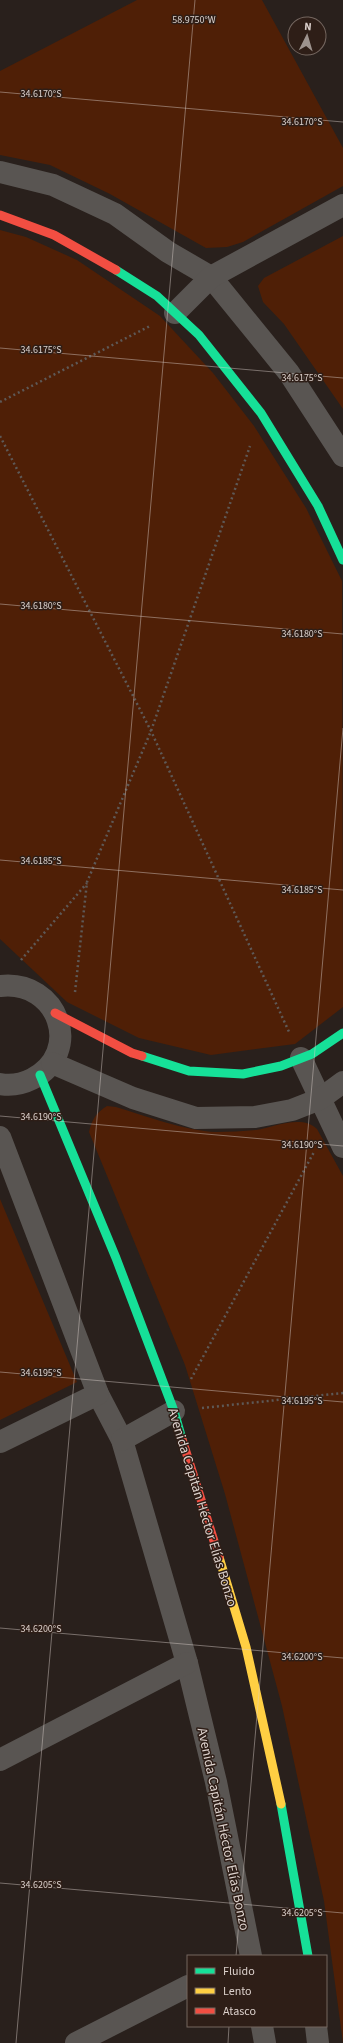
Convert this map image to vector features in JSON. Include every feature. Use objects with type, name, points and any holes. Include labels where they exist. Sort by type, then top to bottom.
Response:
[{"type":"street","points":[[0,172],[53,185],[115,214],[168,252],[211,277],[289,373],[343,456]]},
{"type":"street","points":[[175,313],[211,277],[343,205]]},
{"type":"street","points":[[0,216],[54,235],[108,265],[157,296],[199,335],[261,413],[318,506],[343,560]]},
{"type":"street","points":[[5,980],[30,989],[44,998],[63,1017],[132,1053],[189,1071],[243,1074],[281,1066],[312,1054],[343,1033]]},
{"type":"street","points":[[0,1084],[7,1085],[24,1083],[46,1069],[59,1047],[63,1017]]},
{"type":"street","points":[[301,1058],[343,1147]]},
{"type":"street","points":[[46,1069],[196,1118],[255,1117],[292,1110],[320,1099],[343,1082]]},
{"type":"street","name":"Avenida Capitán Héctor Elías Bonzo","points":[[46,1069],[174,1411],[246,1647],[280,1799],[308,1955]]},
{"type":"street","name":"Avenida Capitán Héctor Elías Bonzo","points":[[0,1137],[98,1394],[122,1440],[187,1663],[216,1782],[249,1955]]},
{"type":"street","points":[[0,1442],[98,1394]]},
{"type":"street","points":[[122,1440],[174,1411]]},
{"type":"street","points":[[0,1760],[187,1663]]},
{"type":"street","points":[[76,2043],[187,1987]]},
{"type":"street","points":[[262,2027],[265,2043]]},
{"type":"street","points":[[316,2027],[318,2043]]},
{"type":"path","points":[[0,402],[175,313]]},
{"type":"path","points":[[63,1017],[87,882],[151,732],[261,413]]},
{"type":"path","points":[[0,436],[151,732],[301,1058]]},
{"type":"path","points":[[5,980],[87,882]]},
{"type":"path","points":[[174,1411],[331,1121]]},
{"type":"path","points":[[174,1411],[343,1393]]},
{"type":"shaded area","points":[[137,0],[262,0],[287,46],[287,56],[293,56],[343,148],[343,186],[243,242],[227,247],[206,248],[110,194],[50,165],[0,155],[0,71]]},
{"type":"shaded area","points":[[0,230],[26,237],[77,260],[160,316],[213,373],[254,426],[306,508],[342,581],[343,1007],[295,1044],[211,1055],[139,1038],[67,1002],[0,939]]},
{"type":"shaded area","points":[[343,236],[343,409],[284,324],[263,302],[258,286],[264,278]]},
{"type":"shaded area","points":[[107,1106],[116,1107],[179,1126],[216,1132],[256,1130],[288,1123],[304,1122],[317,1129],[343,1176],[343,2043],[324,1901],[282,1706],[225,1494],[185,1365],[89,1132],[95,1117]]},
{"type":"shaded area","points":[[0,1199],[77,1382],[0,1420]]},
{"type":"traffic: fast","points":[[116,270],[157,296],[199,335],[261,413],[318,506],[343,560]]},
{"type":"traffic: fast","points":[[142,1056],[189,1071],[243,1074],[281,1066],[312,1054],[343,1033]]},
{"type":"traffic: fast","points":[[40,1075],[116,1258],[174,1411],[182,1439]]},
{"type":"traffic: fast","points":[[281,1804],[308,1955]]},
{"type":"traffic: slow","points":[[219,1557],[246,1647],[281,1804]]},
{"type":"traffic: jam","points":[[0,215],[54,235],[116,270]]},
{"type":"traffic: jam","points":[[55,1013],[132,1053],[142,1056]]},
{"type":"traffic: jam","points":[[182,1439],[219,1557]]}]
